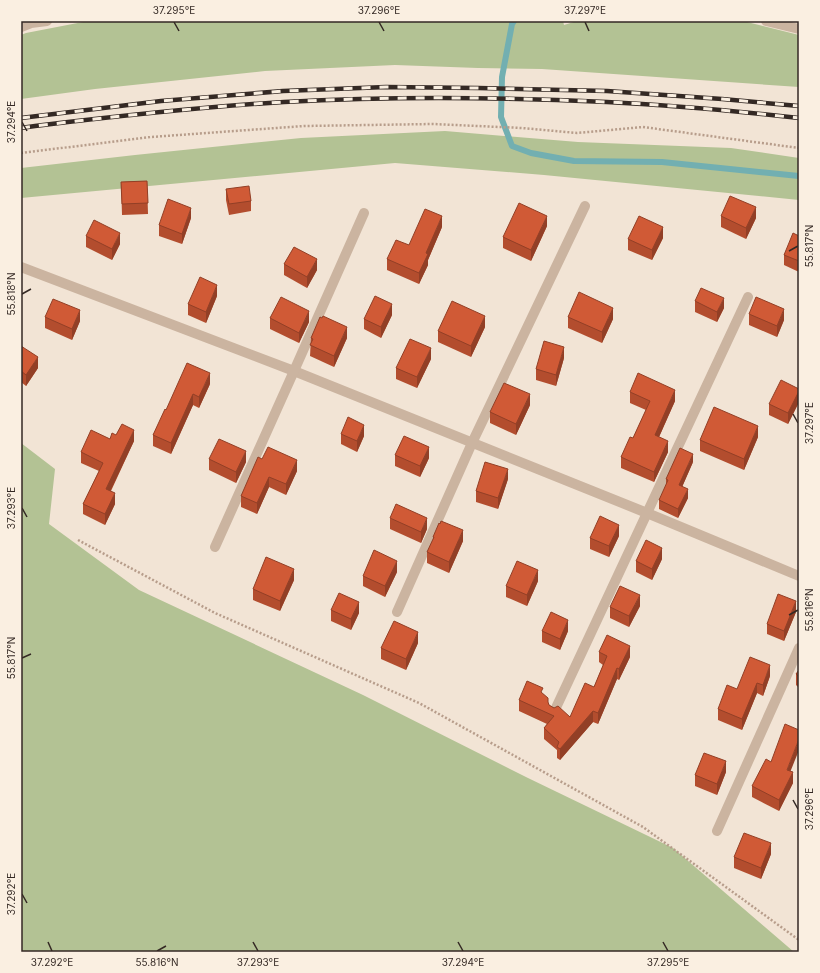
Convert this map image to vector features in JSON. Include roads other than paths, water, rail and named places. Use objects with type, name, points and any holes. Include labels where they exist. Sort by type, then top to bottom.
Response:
[{"type":"street","points":[[21,27],[31,23],[47,21]]},
{"type":"street","points":[[766,21],[799,29]]},
{"type":"street","points":[[397,612],[472,443],[585,206]]},
{"type":"street","points":[[215,547],[364,213]]},
{"type":"street","points":[[21,267],[294,371],[647,513],[799,576]]},
{"type":"street","points":[[554,712],[748,297]]},
{"type":"street","points":[[717,831],[799,648]]},
{"type":"waterway","points":[[514,21],[512,24],[502,77],[501,117],[512,146],[531,153],[574,161],[662,162],[799,176]]},
{"type":"railway","points":[[21,118],[161,101],[283,91],[386,87],[607,91],[799,106]]},
{"type":"railway","points":[[21,128],[128,115],[222,106],[324,100],[405,98],[486,98],[607,102],[703,108],[799,118]]}]
